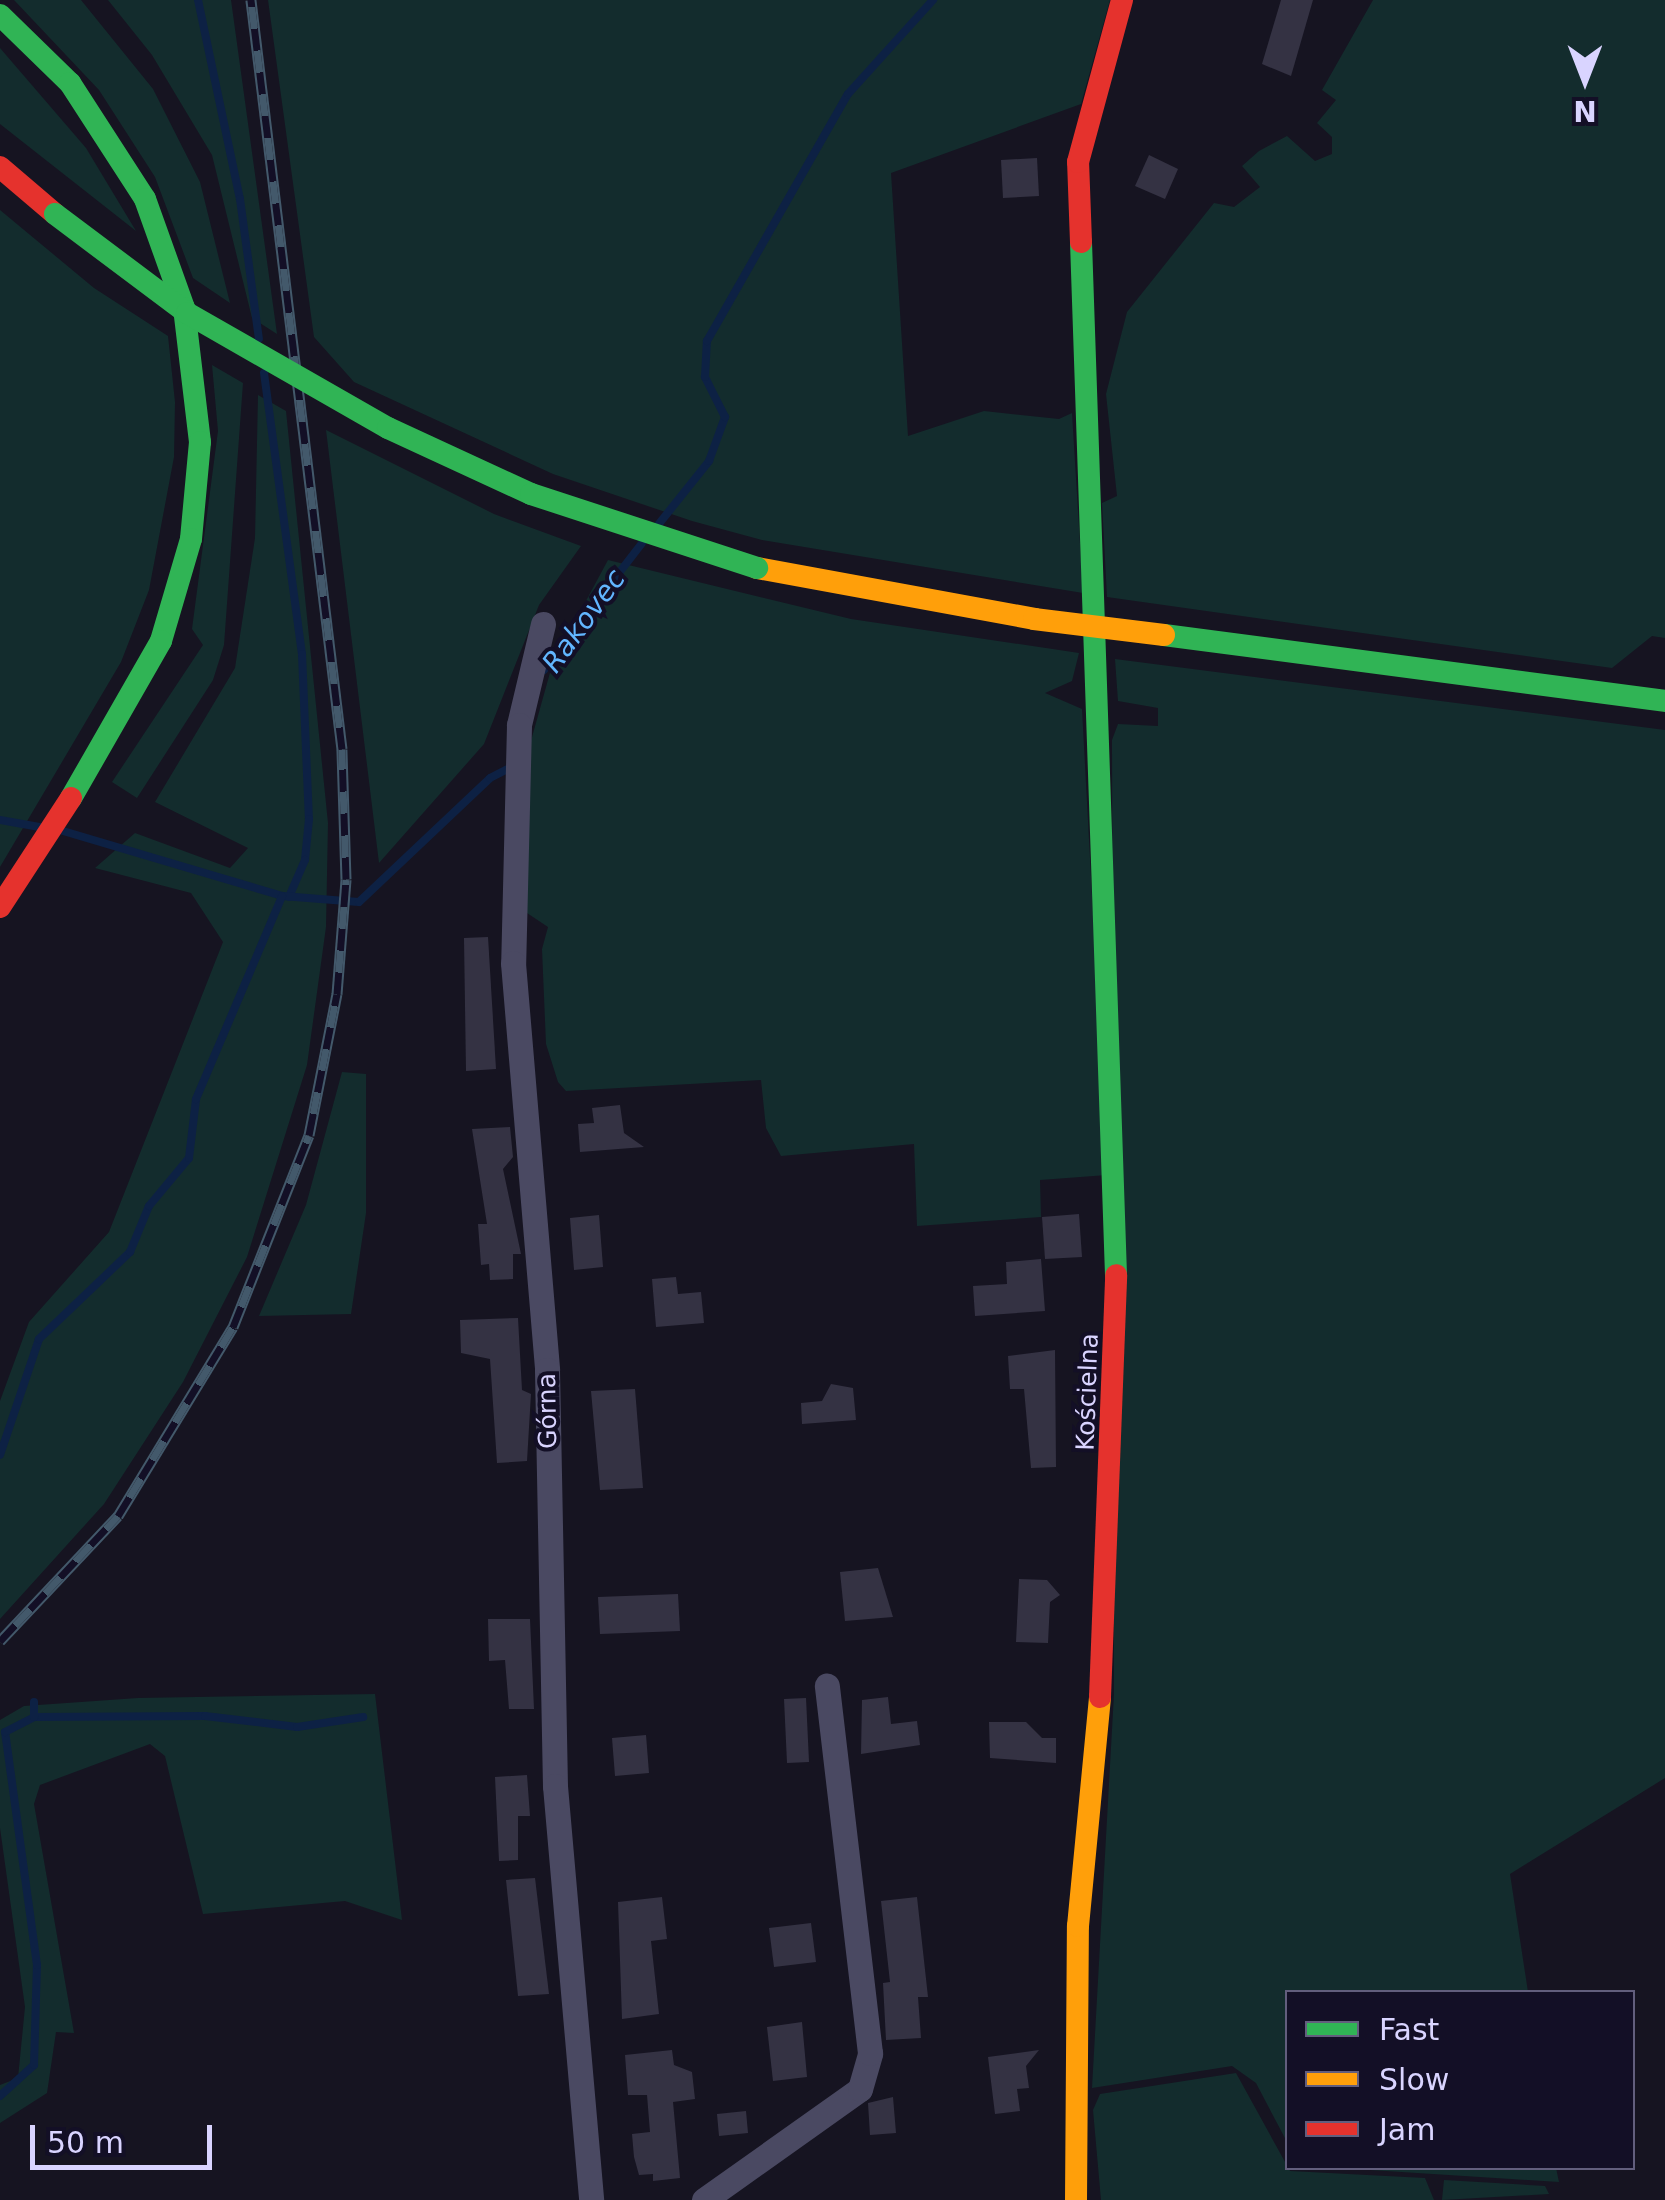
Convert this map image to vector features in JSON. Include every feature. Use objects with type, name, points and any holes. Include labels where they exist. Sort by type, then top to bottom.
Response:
[{"type":"main road","name":"Kościelna","points":[[1076,2200],[1078,1926],[1102,1672],[1118,1317],[1078,162],[1122,0]]},
{"type":"main road","points":[[0,15],[70,84],[145,199],[184,308],[199,412],[196,505],[180,590],[124,718],[0,907]]},
{"type":"main road","points":[[0,166],[55,214],[187,313],[388,428],[550,501],[757,568],[1034,618],[1665,702]]},
{"type":"street","name":"Górna","points":[[543,624],[519,725],[513,963],[547,1370],[555,1786],[591,2200]]},
{"type":"street","points":[[704,2200],[814,2129],[860,2088],[870,2053],[827,1686]]},
{"type":"green space","points":[[14,0],[81,0],[153,89],[200,182],[230,303],[193,278],[155,177],[99,90]]},
{"type":"green space","points":[[108,0],[231,0],[277,334],[252,318],[212,155],[152,55]]},
{"type":"green space","points":[[268,0],[1110,0],[1081,104],[891,173],[908,436],[984,411],[1059,419],[1072,413],[1083,593],[762,540],[692,521],[553,474],[354,382],[314,337]]},
{"type":"green space","points":[[1373,0],[1665,0],[1665,638],[1652,636],[1612,668],[1107,597],[1102,503],[1117,496],[1106,394],[1127,312],[1214,203],[1234,207],[1260,187],[1242,166],[1259,151],[1287,136],[1315,161],[1332,154],[1332,137],[1317,123],[1336,100],[1322,90]]},
{"type":"green space","points":[[0,48],[86,148],[136,231],[0,124]]},
{"type":"green space","points":[[0,210],[94,288],[168,336],[175,402],[174,457],[149,590],[121,662],[0,867]]},
{"type":"green space","points":[[212,365],[243,383],[224,645],[213,680],[137,798],[112,782],[203,645],[192,629],[218,431]]},
{"type":"green space","points":[[258,395],[286,411],[328,823],[326,927],[307,1065],[247,1257],[183,1382],[104,1504],[0,1619],[0,1401],[29,1322],[109,1232],[223,942],[191,893],[95,868],[135,833],[230,868],[248,848],[155,802],[235,668],[255,538]]},
{"type":"green space","points":[[326,430],[494,514],[581,546],[539,605],[484,744],[379,863]]},
{"type":"green space","points":[[608,560],[851,619],[1079,653],[1072,681],[1045,693],[1082,709],[1107,1175],[1040,1180],[1041,1217],[917,1226],[914,1144],[781,1156],[766,1128],[761,1080],[566,1091],[558,1082],[546,1044],[542,949],[548,927],[527,913],[527,755],[553,662]]},
{"type":"green space","points":[[1115,659],[1665,730],[1665,1778],[1510,1874],[1528,1990],[1285,1990],[1285,2138],[1256,2083],[1232,2066],[1092,2088],[1114,1694],[1112,740],[1118,724],[1158,726],[1158,708],[1118,701]]},
{"type":"green space","points":[[342,1072],[366,1074],[366,1213],[351,1314],[259,1316],[306,1205]]},
{"type":"green space","points":[[375,1694],[402,1920],[345,1901],[203,1914],[165,1756],[150,1744],[40,1785],[34,1804],[74,2033],[56,2032],[47,2093],[0,2123],[0,2085],[18,2078],[25,2007],[0,1828],[0,1720],[24,1706],[138,1698]]},
{"type":"green space","points":[[1236,2073],[1285,2162],[1285,2170],[1425,2178],[1434,2200],[1101,2200],[1093,2110],[1100,2094]]},
{"type":"green space","points":[[1370,2170],[1556,2170],[1559,2182]]},
{"type":"green space","points":[[1444,2180],[1545,2186],[1549,2194],[1442,2200]]},
{"type":"building","points":[[1281,0],[1313,0],[1291,76],[1262,64]]},
{"type":"building","points":[[1149,155],[1178,169],[1165,199],[1135,186]]},
{"type":"building","points":[[1037,158],[1039,196],[1003,198],[1001,160]]},
{"type":"building","points":[[488,937],[496,1069],[466,1071],[464,938]]},
{"type":"building","points":[[620,1105],[624,1133],[644,1147],[580,1152],[578,1124],[594,1123],[592,1108]]},
{"type":"building","points":[[510,1127],[513,1157],[503,1169],[521,1254],[513,1254],[513,1279],[490,1280],[489,1264],[481,1265],[478,1224],[487,1224],[472,1129]]},
{"type":"building","points":[[1079,1214],[1082,1257],[1045,1259],[1042,1217]]},
{"type":"building","points":[[599,1215],[603,1267],[574,1270],[570,1218]]},
{"type":"building","points":[[1041,1259],[1045,1311],[975,1316],[973,1286],[1007,1284],[1006,1262]]},
{"type":"building","points":[[676,1277],[678,1294],[701,1292],[704,1323],[656,1327],[652,1279]]},
{"type":"building","points":[[518,1318],[522,1390],[531,1394],[527,1461],[497,1463],[490,1359],[461,1353],[460,1320]]},
{"type":"building","points":[[1055,1350],[1056,1467],[1031,1468],[1024,1389],[1010,1389],[1008,1356]]},
{"type":"building","points":[[831,1384],[853,1388],[856,1420],[802,1424],[801,1403],[822,1401]]},
{"type":"building","points":[[635,1389],[643,1488],[600,1490],[591,1391]]},
{"type":"building","points":[[878,1568],[893,1617],[845,1621],[840,1572]]},
{"type":"building","points":[[1019,1579],[1047,1580],[1060,1595],[1050,1602],[1048,1643],[1016,1642]]},
{"type":"building","points":[[678,1594],[680,1631],[600,1634],[598,1597]]},
{"type":"building","points":[[488,1619],[530,1619],[534,1709],[509,1709],[505,1660],[489,1661]]},
{"type":"building","points":[[888,1697],[891,1724],[917,1721],[920,1745],[861,1754],[862,1700]]},
{"type":"building","points":[[806,1698],[809,1762],[787,1763],[784,1699]]},
{"type":"building","points":[[989,1722],[1026,1722],[1042,1738],[1056,1738],[1056,1763],[990,1758]]},
{"type":"building","points":[[646,1735],[649,1773],[615,1776],[612,1738]]},
{"type":"building","points":[[527,1775],[530,1816],[518,1816],[518,1860],[499,1861],[495,1777]]},
{"type":"building","points":[[535,1878],[549,1994],[518,1996],[506,1880]]},
{"type":"building","points":[[662,1897],[667,1939],[651,1941],[659,2014],[622,2019],[618,1902]]},
{"type":"building","points":[[917,1897],[928,1997],[918,1997],[921,2038],[886,2040],[883,1983],[890,1982],[881,1901]]},
{"type":"building","points":[[811,1923],[816,1962],[774,1967],[769,1928]]},
{"type":"building","points":[[802,2022],[807,2077],[773,2081],[767,2027]]},
{"type":"building","points":[[672,2050],[674,2065],[692,2072],[695,2099],[673,2102],[680,2178],[653,2181],[653,2174],[639,2175],[634,2157],[632,2134],[650,2132],[647,2095],[628,2095],[625,2055]]},
{"type":"building","points":[[1039,2050],[1026,2066],[1029,2088],[1017,2089],[1020,2111],[995,2114],[988,2057]]},
{"type":"building","points":[[893,2097],[896,2133],[870,2135],[868,2103]]},
{"type":"building","points":[[746,2111],[748,2133],[719,2136],[717,2114]]},
{"type":"waterway","points":[[198,0],[240,199],[259,339]]},
{"type":"waterway","name":"Rakovec","points":[[658,525],[709,461],[725,417],[705,377],[707,341],[848,94],[933,0]]},
{"type":"waterway","points":[[264,373],[302,654],[309,819],[305,860],[289,897]]},
{"type":"waterway","name":"Rakovec","points":[[544,670],[642,543]]},
{"type":"waterway","name":"Rakovec","points":[[63,831],[282,896],[359,902],[490,778],[512,767]]},
{"type":"waterway","name":"Rakovec","points":[[0,820],[39,827]]},
{"type":"waterway","points":[[0,1455],[39,1339],[130,1252],[149,1206],[189,1158],[196,1099],[282,896]]},
{"type":"waterway","points":[[0,2096],[34,2065],[37,1965],[5,1732],[34,1717],[34,1702]]},
{"type":"waterway","points":[[34,1717],[205,1716],[297,1727],[363,1717]]},
{"type":"railway","points":[[0,1641],[118,1516],[233,1327],[309,1135],[337,994],[346,879],[342,749],[251,0]]},
{"type":"traffic: fast","points":[[0,15],[70,83],[145,199],[184,308],[200,442],[191,539],[161,641],[71,798]]},
{"type":"traffic: fast","points":[[55,214],[187,313],[388,428],[531,494],[757,568]]},
{"type":"traffic: fast","points":[[1081,242],[1116,1275]]},
{"type":"traffic: fast","points":[[1164,635],[1665,701]]},
{"type":"traffic: slow","points":[[757,568],[1034,619]]},
{"type":"traffic: slow","points":[[1034,619],[1164,635]]},
{"type":"traffic: slow","points":[[1076,2200],[1078,1926],[1100,1697]]},
{"type":"traffic: jam","points":[[1081,242],[1078,162],[1122,0]]},
{"type":"traffic: jam","points":[[0,167],[55,214]]},
{"type":"traffic: jam","points":[[0,907],[71,798]]},
{"type":"traffic: jam","points":[[1100,1697],[1116,1275]]}]
